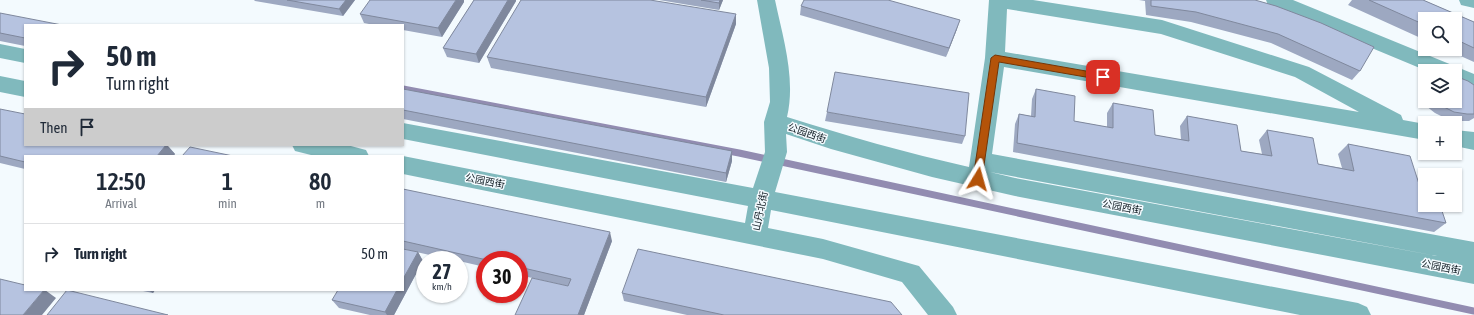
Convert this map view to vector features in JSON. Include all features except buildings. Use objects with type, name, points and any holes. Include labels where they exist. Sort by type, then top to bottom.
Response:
[{"type":"street","name":"山丹北街","points":[[766,0],[779,68],[780,102],[775,122],[776,152],[763,193],[755,235],[823,249],[910,274],[944,315]]},
{"type":"street","points":[[1418,131],[1302,72],[1162,27],[995,0],[995,58],[979,170],[1474,252]]},
{"type":"street","points":[[1275,0],[1430,64]]},
{"type":"street","points":[[1468,0],[1474,2]]},
{"type":"street","points":[[0,51],[24,56]]},
{"type":"street","points":[[995,58],[1418,131]]},
{"type":"street","points":[[1462,77],[1474,82]]},
{"type":"street","points":[[1,86],[24,90]]},
{"type":"street","name":"公园西街","points":[[775,122],[830,140],[979,170],[1015,187],[1474,273]]},
{"type":"street","points":[[404,131],[763,193],[1358,315]]},
{"type":"street","points":[[1462,139],[1474,141]]},
{"type":"street","points":[[308,146],[353,155]]},
{"type":"street","name":"公园西街","points":[[404,165],[755,235]]},
{"type":"waterway","points":[[404,89],[739,153],[1474,311]]},
{"type":"route","points":[[978,179],[995,58],[1103,77]]}]
